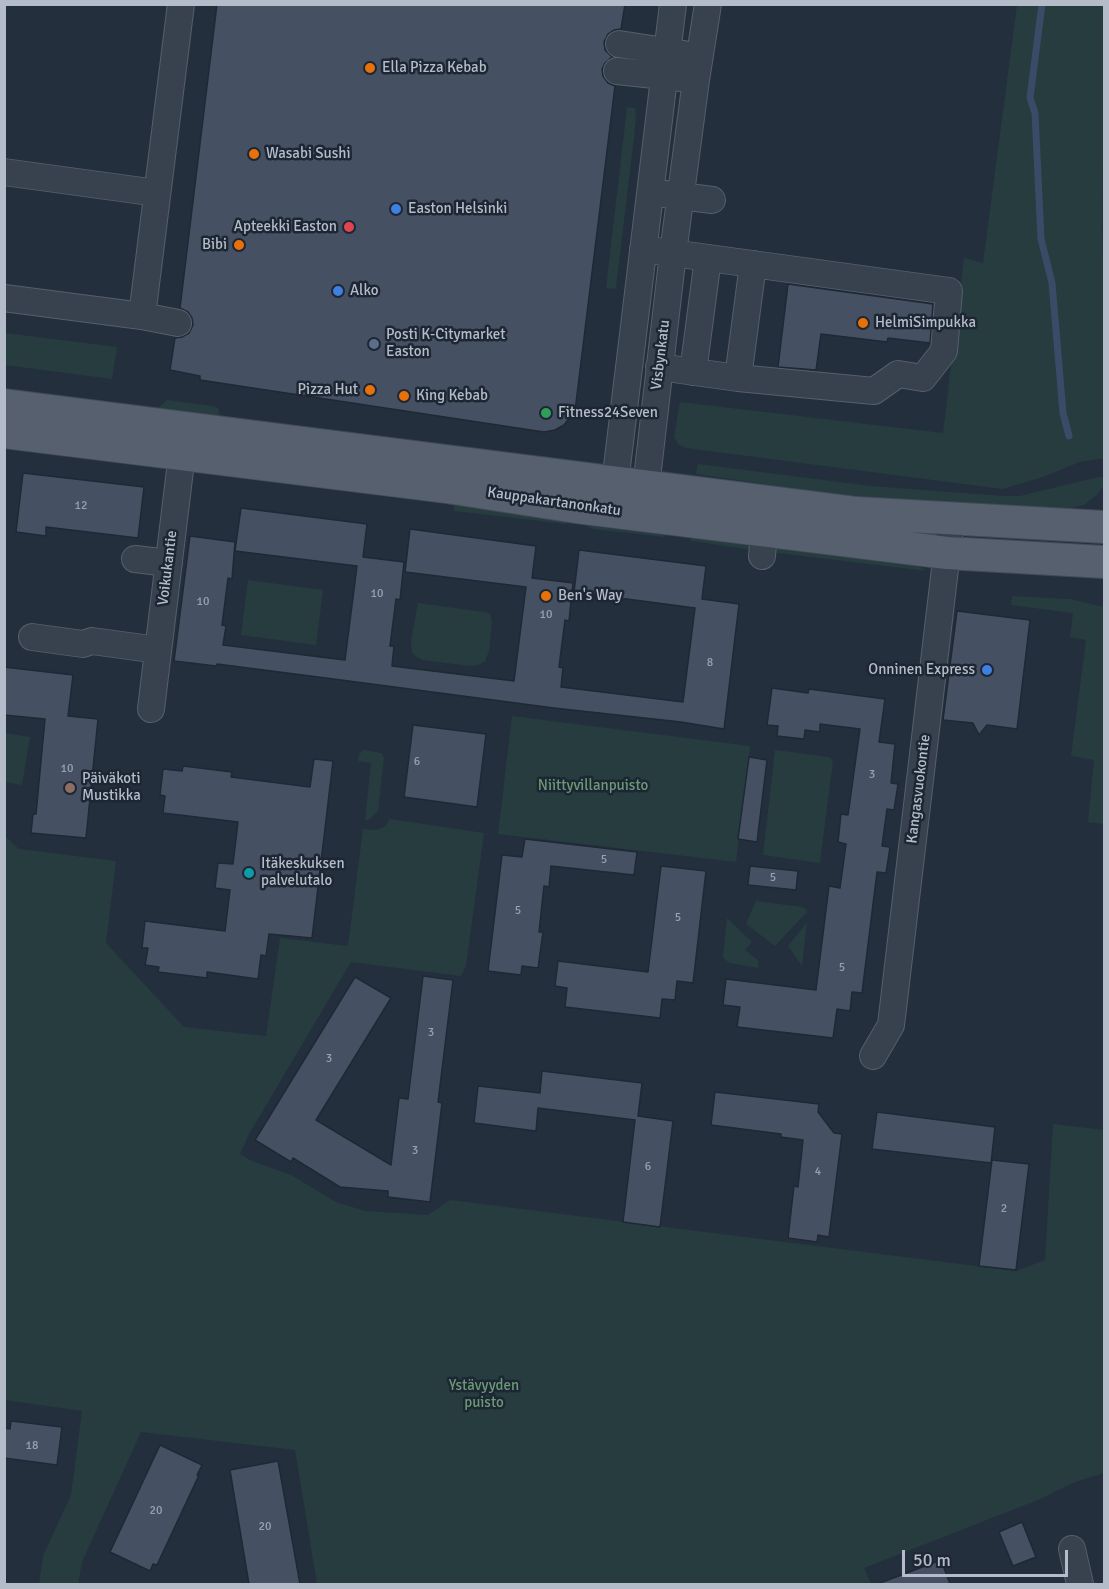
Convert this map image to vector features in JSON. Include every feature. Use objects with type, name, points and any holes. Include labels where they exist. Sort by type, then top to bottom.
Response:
[{"type":"main road","name":"Kauppakartanonkatu","points":[[4,405],[184,441],[447,487],[628,513],[763,543],[1104,562]]},
{"type":"main road","name":"Kauppakartanonkatu","points":[[4,432],[184,441],[615,483],[857,513],[1104,527]]},
{"type":"street","points":[[142,316],[181,4]]},
{"type":"street","name":"Visbynkatu","points":[[615,483],[673,4]]},
{"type":"street","name":"Visbynkatu","points":[[628,513],[646,487],[659,367],[708,4]]},
{"type":"street","points":[[620,44],[666,64]]},
{"type":"street","points":[[616,71],[666,64],[698,68]]},
{"type":"street","points":[[4,172],[157,193]]},
{"type":"street","points":[[650,192],[712,200]]},
{"type":"street","points":[[643,249],[949,291],[944,351],[923,378],[898,374],[874,391],[738,378],[659,367]]},
{"type":"street","points":[[693,372],[708,258]]},
{"type":"street","points":[[738,378],[753,264]]},
{"type":"street","points":[[4,298],[142,316],[178,323]]},
{"type":"street","name":"Voikukantie","points":[[151,709],[184,441]]},
{"type":"street","points":[[615,483],[628,513]]},
{"type":"street","name":"Kangasvuokontie","points":[[873,1056],[891,1025],[951,518]]},
{"type":"street","points":[[135,559],[169,563]]},
{"type":"street","points":[[32,637],[83,644],[92,641],[158,650]]},
{"type":"street","points":[[1072,1549],[1080,1584]]},
{"type":"green space","points":[[1017,5],[1104,5],[1102,230],[1104,458],[1080,462],[1040,478],[1002,489],[686,448],[678,444],[674,437],[680,402],[943,433],[964,258],[983,263]]},
{"type":"green space","points":[[627,107],[635,108],[636,120],[616,288],[613,289],[606,288]]},
{"type":"green space","points":[[5,333],[117,347],[112,379],[5,365]]},
{"type":"green space","points":[[167,400],[218,408],[218,424],[160,416],[160,406]]},
{"type":"green space","points":[[698,464],[871,486],[1004,496],[1020,496],[1098,477],[1104,478],[1104,485],[1097,495],[1084,505],[1058,511],[919,503],[813,491],[696,474]]},
{"type":"green space","points":[[454,502],[566,516],[566,524],[454,511]]},
{"type":"green space","points":[[582,518],[667,534],[665,537],[592,529],[585,525]]},
{"type":"green space","points":[[689,531],[754,541],[753,550],[692,541]]},
{"type":"green space","points":[[771,543],[910,562],[927,571],[770,552]]},
{"type":"green space","points":[[248,580],[323,590],[316,645],[241,635]]},
{"type":"green space","points":[[1012,596],[1070,599],[1104,607],[1104,824],[1088,822],[1094,760],[1071,756],[1086,640],[1070,637],[1073,613],[1011,605]]},
{"type":"green space","points":[[418,603],[490,614],[492,621],[489,651],[485,661],[470,666],[423,660],[417,657],[412,652],[411,641]]},
{"type":"green space","name":"Niittyvillanpuisto","points":[[512,716],[750,746],[736,862],[498,834]]},
{"type":"green space","points":[[5,733],[30,737],[22,785],[5,782]]},
{"type":"green space","points":[[364,750],[381,753],[384,757],[378,811],[365,821],[371,763],[358,761],[359,754]]},
{"type":"green space","points":[[775,750],[829,757],[833,761],[820,863],[763,855]]},
{"type":"green space","name":"Ystävyyden puisto","points":[[390,819],[484,833],[466,966],[461,976],[351,962],[249,1134],[240,1154],[252,1161],[291,1175],[336,1202],[365,1211],[428,1215],[450,1200],[1016,1271],[1045,1260],[1053,1124],[1104,1130],[1104,1473],[1075,1482],[1038,1500],[864,1568],[871,1584],[317,1584],[295,1450],[141,1432],[82,1562],[78,1584],[39,1584],[43,1556],[71,1495],[82,1411],[5,1400],[4,835],[19,849],[116,861],[106,943],[184,1027],[266,1036],[280,938],[348,946],[363,829],[382,828]]},
{"type":"green space","points":[[756,901],[802,907],[807,912],[775,946],[746,924]]},
{"type":"green space","points":[[727,918],[752,942],[745,950],[759,961],[758,968],[730,963],[724,959]]},
{"type":"green space","points":[[807,922],[802,966],[788,946]]},
{"type":"building","name":"Easton Helsinki","points":[[217,4],[625,4],[621,29],[608,34],[604,42],[605,50],[612,57],[602,69],[603,76],[608,83],[615,86],[575,411],[564,425],[544,432],[200,380],[200,376],[170,370],[175,338],[189,333],[193,325],[188,312],[180,308]]},
{"type":"building","points":[[788,284],[933,304],[930,343],[888,338],[887,342],[821,334],[816,370],[778,367]]},
{"type":"building","points":[[23,473],[144,487],[138,538],[46,527],[46,536],[16,532]]},
{"type":"building","points":[[241,508],[367,524],[363,557],[404,562],[400,600],[396,599],[390,646],[394,646],[392,666],[514,681],[526,587],[405,572],[410,529],[536,546],[532,578],[573,583],[569,621],[565,620],[559,667],[563,668],[561,687],[683,702],[695,608],[574,592],[579,550],[706,566],[702,599],[739,604],[724,729],[217,664],[216,666],[174,661],[190,536],[235,542],[232,579],[228,578],[222,625],[226,626],[223,645],[345,660],[357,566],[235,551]]},
{"type":"building","name":"Onninen Express","points":[[957,611],[1030,620],[1017,729],[987,725],[979,735],[973,723],[943,720]]},
{"type":"building","points":[[4,667],[73,675],[68,716],[98,719],[86,838],[31,833],[33,814],[36,814],[45,719],[4,715]]},
{"type":"building","points":[[772,688],[808,693],[809,689],[885,699],[879,742],[895,744],[891,783],[898,784],[894,810],[887,809],[882,846],[890,847],[886,873],[877,872],[862,993],[852,992],[850,1011],[837,1009],[833,1038],[737,1027],[740,1007],[723,1005],[726,979],[816,990],[829,886],[840,888],[846,844],[838,842],[841,814],[848,815],[860,729],[820,724],[820,732],[805,730],[804,739],[777,736],[778,726],[767,725]]},
{"type":"building","points":[[413,725],[486,734],[477,807],[404,797]]},
{"type":"building","points":[[749,757],[767,760],[757,842],[738,839]]},
{"type":"building","name":"Itäkeskuksen palvelutalo","points":[[314,759],[333,761],[312,938],[269,934],[266,956],[261,955],[258,979],[207,972],[207,978],[158,972],[159,967],[145,965],[148,948],[142,948],[145,921],[225,931],[230,890],[215,888],[218,863],[233,864],[238,822],[163,813],[165,796],[160,795],[163,769],[182,771],[183,766],[232,772],[231,777],[310,787]]},
{"type":"building","points":[[525,839],[637,852],[634,875],[551,866],[549,887],[544,886],[539,932],[543,932],[538,968],[522,966],[521,975],[488,971],[502,855],[522,857]]},
{"type":"building","points":[[661,866],[706,871],[693,983],[677,981],[675,1000],[662,999],[660,1018],[565,1007],[567,988],[555,986],[558,961],[648,972]]},
{"type":"building","points":[[750,866],[798,871],[796,890],[748,885]]},
{"type":"building","points":[[423,976],[453,980],[438,1102],[442,1103],[430,1202],[388,1197],[388,1191],[340,1187],[293,1158],[291,1162],[255,1140],[355,977],[391,998],[316,1120],[391,1165],[399,1098],[408,1099]]},
{"type":"building","points":[[542,1071],[642,1083],[638,1116],[673,1121],[660,1227],[623,1222],[635,1120],[538,1108],[536,1131],[474,1123],[478,1086],[540,1093]]},
{"type":"building","points":[[715,1092],[819,1104],[818,1112],[834,1133],[842,1134],[829,1237],[818,1235],[817,1242],[788,1238],[794,1186],[798,1187],[803,1140],[781,1137],[781,1134],[711,1125]]},
{"type":"building","points":[[877,1112],[995,1127],[991,1163],[872,1149]]},
{"type":"building","points":[[992,1160],[1029,1164],[1016,1270],[979,1266]]},
{"type":"building","points":[[11,1421],[62,1427],[57,1465],[4,1458],[4,1428],[10,1429]]},
{"type":"building","points":[[160,1445],[202,1465],[157,1565],[153,1564],[150,1571],[110,1552]]},
{"type":"building","points":[[278,1461],[300,1584],[249,1584],[230,1470]]},
{"type":"building","points":[[1022,1522],[1036,1557],[1013,1566],[999,1532]]},
{"type":"building","points":[[941,1560],[950,1584],[880,1583]]},
{"type":"waterway","points":[[1042,4],[1030,98],[1035,113],[1041,239],[1052,283],[1063,413],[1069,436]]},
{"type":"place","name":"Ella Pizza Kebab","points":[[370,68]]},
{"type":"place","name":"Wasabi Sushi","points":[[254,154]]},
{"type":"place","name":"Easton Helsinki","points":[[396,209]]},
{"type":"place","name":"Apteekki Easton","points":[[349,227]]},
{"type":"place","name":"Bibi","points":[[239,245]]},
{"type":"place","name":"Alko","points":[[338,291]]},
{"type":"place","name":"HelmiSimpukka","points":[[863,323]]},
{"type":"place","name":"Posti K-Citymarket Easton","points":[[374,344]]},
{"type":"place","name":"Pizza Hut","points":[[370,390]]},
{"type":"place","name":"King Kebab","points":[[404,396]]},
{"type":"place","name":"Fitness24Seven","points":[[546,413]]},
{"type":"place","name":"Ben's Way","points":[[546,596]]},
{"type":"place","name":"Onninen Express","points":[[987,670]]},
{"type":"place","name":"Päiväkoti Mustikka","points":[[70,788]]},
{"type":"place","name":"Itäkeskuksen palvelutalo","points":[[249,873]]}]
